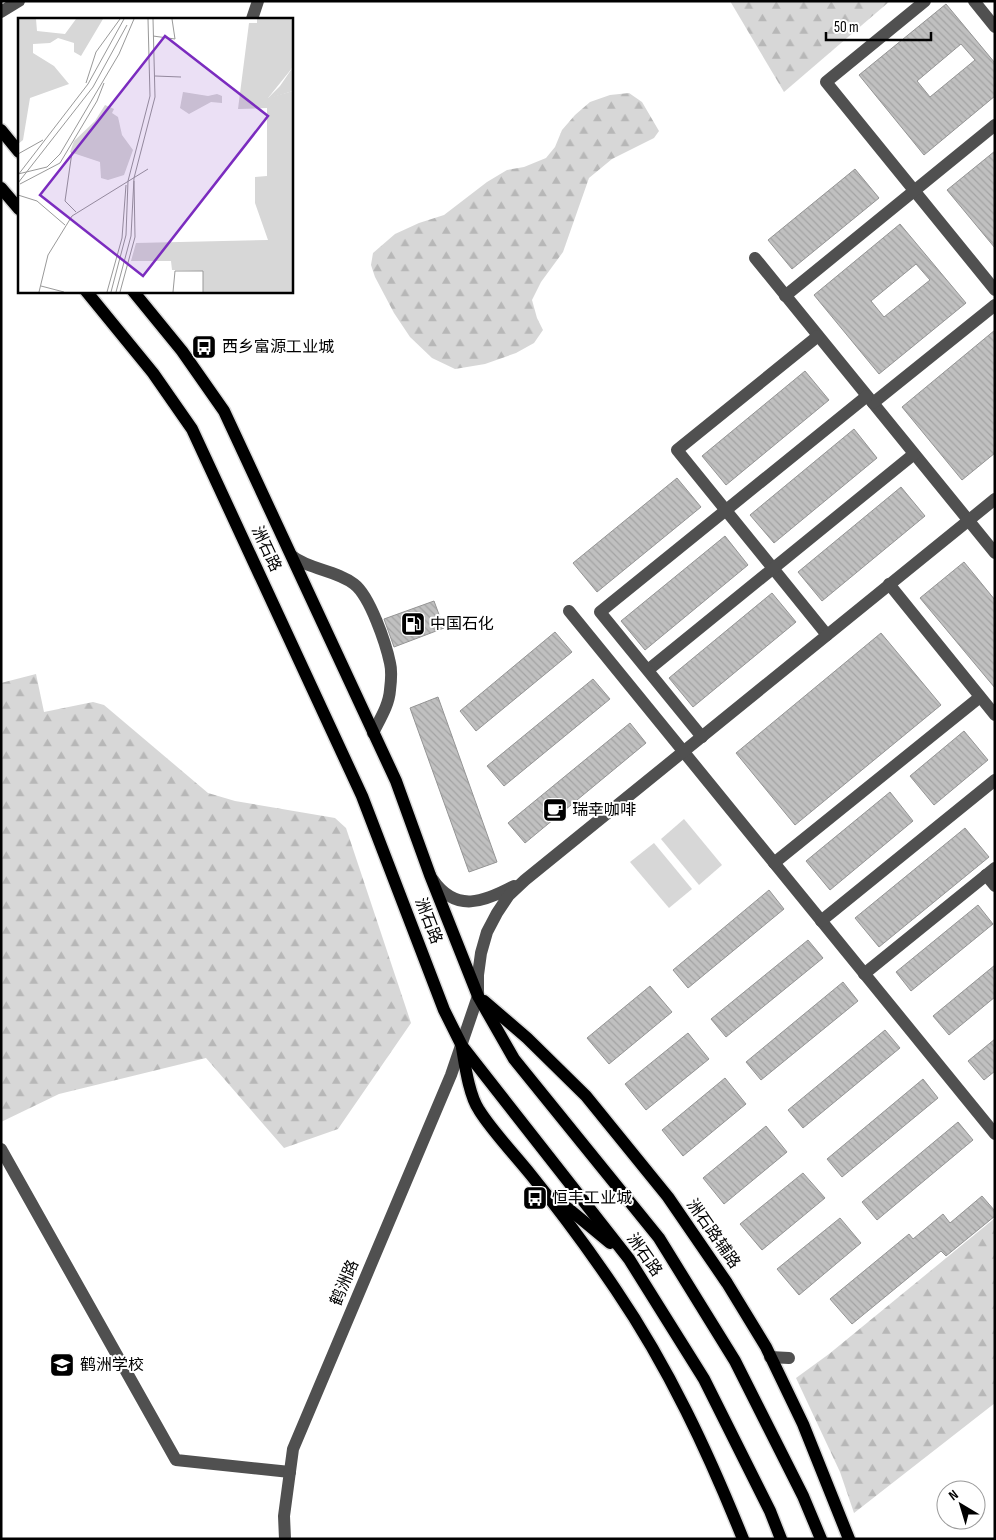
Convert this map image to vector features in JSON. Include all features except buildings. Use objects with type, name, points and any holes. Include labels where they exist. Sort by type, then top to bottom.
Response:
[{"type":"main road","points":[[1,130],[18,151]]},
{"type":"main road","points":[[1,188],[18,208]]},
{"type":"main road","name":"洲石路","points":[[87,292],[153,373],[192,429],[362,796],[444,1010],[462,1046],[629,1259],[704,1379],[770,1511],[781,1539]]},
{"type":"main road","name":"洲石路","points":[[134,292],[182,351],[224,411],[396,781],[430,875],[478,996],[514,1059],[659,1238],[735,1361],[803,1496],[820,1539]]},
{"type":"main road","name":"洲石路辅路","points":[[478,996],[527,1038],[586,1096],[668,1197],[727,1282],[770,1356],[803,1424],[849,1539]]},
{"type":"main road","points":[[462,1046],[467,1074],[478,1109],[571,1226],[618,1292],[688,1413],[743,1539]]},
{"type":"main road","points":[[539,1185],[629,1259]]},
{"type":"street","points":[[1,12],[19,1]]},
{"type":"street","points":[[252,18],[258,1]]},
{"type":"street","points":[[925,1],[826,82],[995,290]]},
{"type":"street","points":[[974,1],[995,27]]},
{"type":"street","points":[[786,296],[995,126]]},
{"type":"street","points":[[755,258],[995,553]]},
{"type":"street","points":[[702,737],[600,612],[726,510],[995,305]]},
{"type":"street","points":[[818,336],[677,450],[827,635]]},
{"type":"street","points":[[648,670],[914,454]]},
{"type":"street","points":[[430,875],[439,888],[451,897],[466,902],[482,901],[525,880],[995,499]]},
{"type":"street","points":[[292,556],[304,564],[354,584],[364,594],[372,610],[391,665],[390,692],[385,708],[373,733]]},
{"type":"street","points":[[889,584],[995,715]]},
{"type":"street","points":[[570,611],[995,1134]]},
{"type":"street","points":[[774,863],[980,697]]},
{"type":"street","points":[[821,921],[995,780]]},
{"type":"street","points":[[864,974],[990,872],[995,886]]},
{"type":"street","name":"鹤洲路","points":[[285,1539],[284,1516],[293,1449],[439,1106],[462,1046],[478,996],[481,953],[487,932],[497,913],[510,895],[525,880]]},
{"type":"street","points":[[1,1149],[176,1460],[290,1472]]},
{"type":"street","points":[[770,1356],[789,1358]]},
{"type":"green space","points":[[730,1],[890,1],[784,92]]},
{"type":"green space","points":[[629,93],[642,102],[659,131],[654,138],[612,159],[589,178],[563,252],[541,282],[532,300],[537,318],[543,330],[534,343],[516,353],[485,364],[455,369],[432,358],[410,337],[394,313],[375,277],[371,265],[373,253],[395,234],[419,223],[444,215],[487,182],[507,170],[524,167],[546,158],[555,147],[562,130],[590,102],[610,95]]},
{"type":"green space","points":[[36,674],[44,712],[93,702],[104,705],[208,793],[235,801],[335,818],[346,828],[411,1023],[338,1129],[284,1148],[206,1058],[59,1094],[1,1122],[1,683]]},
{"type":"green space","points":[[684,819],[722,865],[699,885],[661,839]]},
{"type":"green space","points":[[654,843],[692,889],[669,908],[630,862]]},
{"type":"green space","points":[[995,1218],[995,1403],[854,1513],[840,1472],[796,1378],[829,1354]]},
{"type":"place","name":"西乡富源工业城","points":[[204,347]]},
{"type":"place","name":"中国石化","points":[[413,624]]},
{"type":"place","name":"瑞幸咖啡","points":[[555,810]]},
{"type":"place","name":"恒丰工业城","points":[[535,1198]]},
{"type":"place","name":"鹤洲学校","points":[[62,1365]]}]
